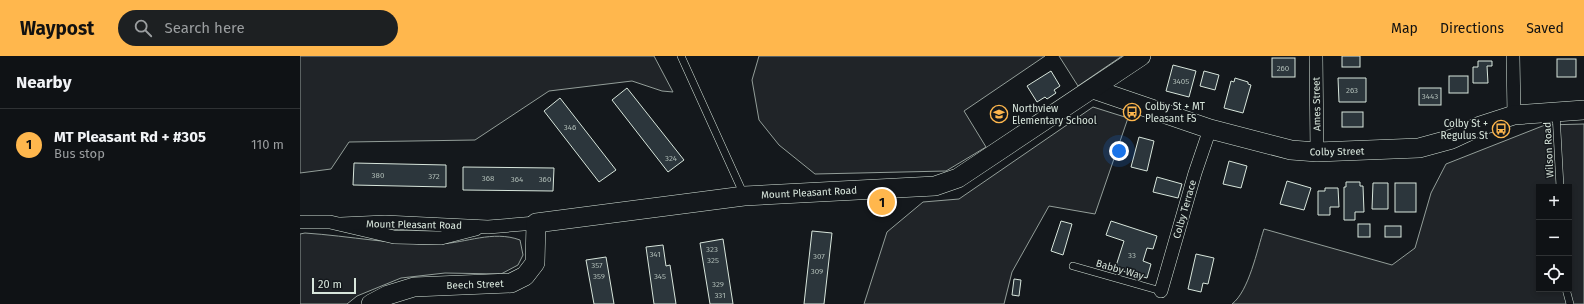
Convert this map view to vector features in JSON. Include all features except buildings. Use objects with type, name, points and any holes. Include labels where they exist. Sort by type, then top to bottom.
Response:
[{"type":"street","name":"Mount Pleasant Road","points":[[300,222],[341,224],[385,222],[488,227],[536,223],[744,196],[935,186],[958,178],[1094,89],[1141,56]]},
{"type":"street","name":"Ames Street","points":[[1316,56],[1317,152]]},
{"type":"street","points":[[1513,56],[1514,115]]},
{"type":"street","name":"Colby Street","points":[[1094,89],[1210,129],[1291,150],[1317,152],[1419,148],[1452,139],[1480,126],[1514,115],[1584,110]]},
{"type":"street","name":"Colby Terrace","points":[[1161,291],[1195,173],[1210,129]]},
{"type":"street","name":"Beech Street","points":[[371,304],[388,295],[414,287],[511,283],[525,276],[535,263],[536,223]]},
{"type":"lane","points":[[681,56],[744,196]]},
{"type":"lane","name":"Wilson Road","points":[[1556,111],[1560,184]]},
{"type":"lane","name":"Babby Way","points":[[1073,266],[1161,291]]},
{"type":"lane","points":[[1567,292],[1570,304]]},
{"type":"shaded area","points":[[300,56],[654,56],[673,92],[662,91],[632,81],[549,91],[475,140],[349,142],[331,169],[300,173]]},
{"type":"shaded area","points":[[759,56],[1045,56],[964,111],[986,147],[946,171],[815,174],[779,145],[759,120],[752,80]]},
{"type":"shaded area","points":[[1059,56],[1122,56],[1078,86]]},
{"type":"shaded area","points":[[1093,107],[1128,118],[1095,214],[1049,206],[1012,272],[1004,304],[864,304],[887,232],[923,202],[959,199]]},
{"type":"shaded area","points":[[1584,124],[1584,304],[1232,304],[1238,298],[1248,280],[1264,229],[1392,265],[1415,248],[1431,193],[1446,164],[1545,125]]},
{"type":"shaded area","points":[[305,233],[422,244],[449,243],[500,236],[510,237],[520,240],[523,255],[518,265],[501,274],[445,273],[401,278],[357,296],[347,304],[300,304],[300,234]]},
{"type":"place","name":"Colby St + MT Pleasant FS","points":[[1132,112]]},
{"type":"place","name":"Northview Elementary School","points":[[999,114]]},
{"type":"place","name":"Colby St + Regulus St","points":[[1501,129]]},
{"type":"place","name":"MT Pleasant Rd + #305","points":[[882,202]]}]
